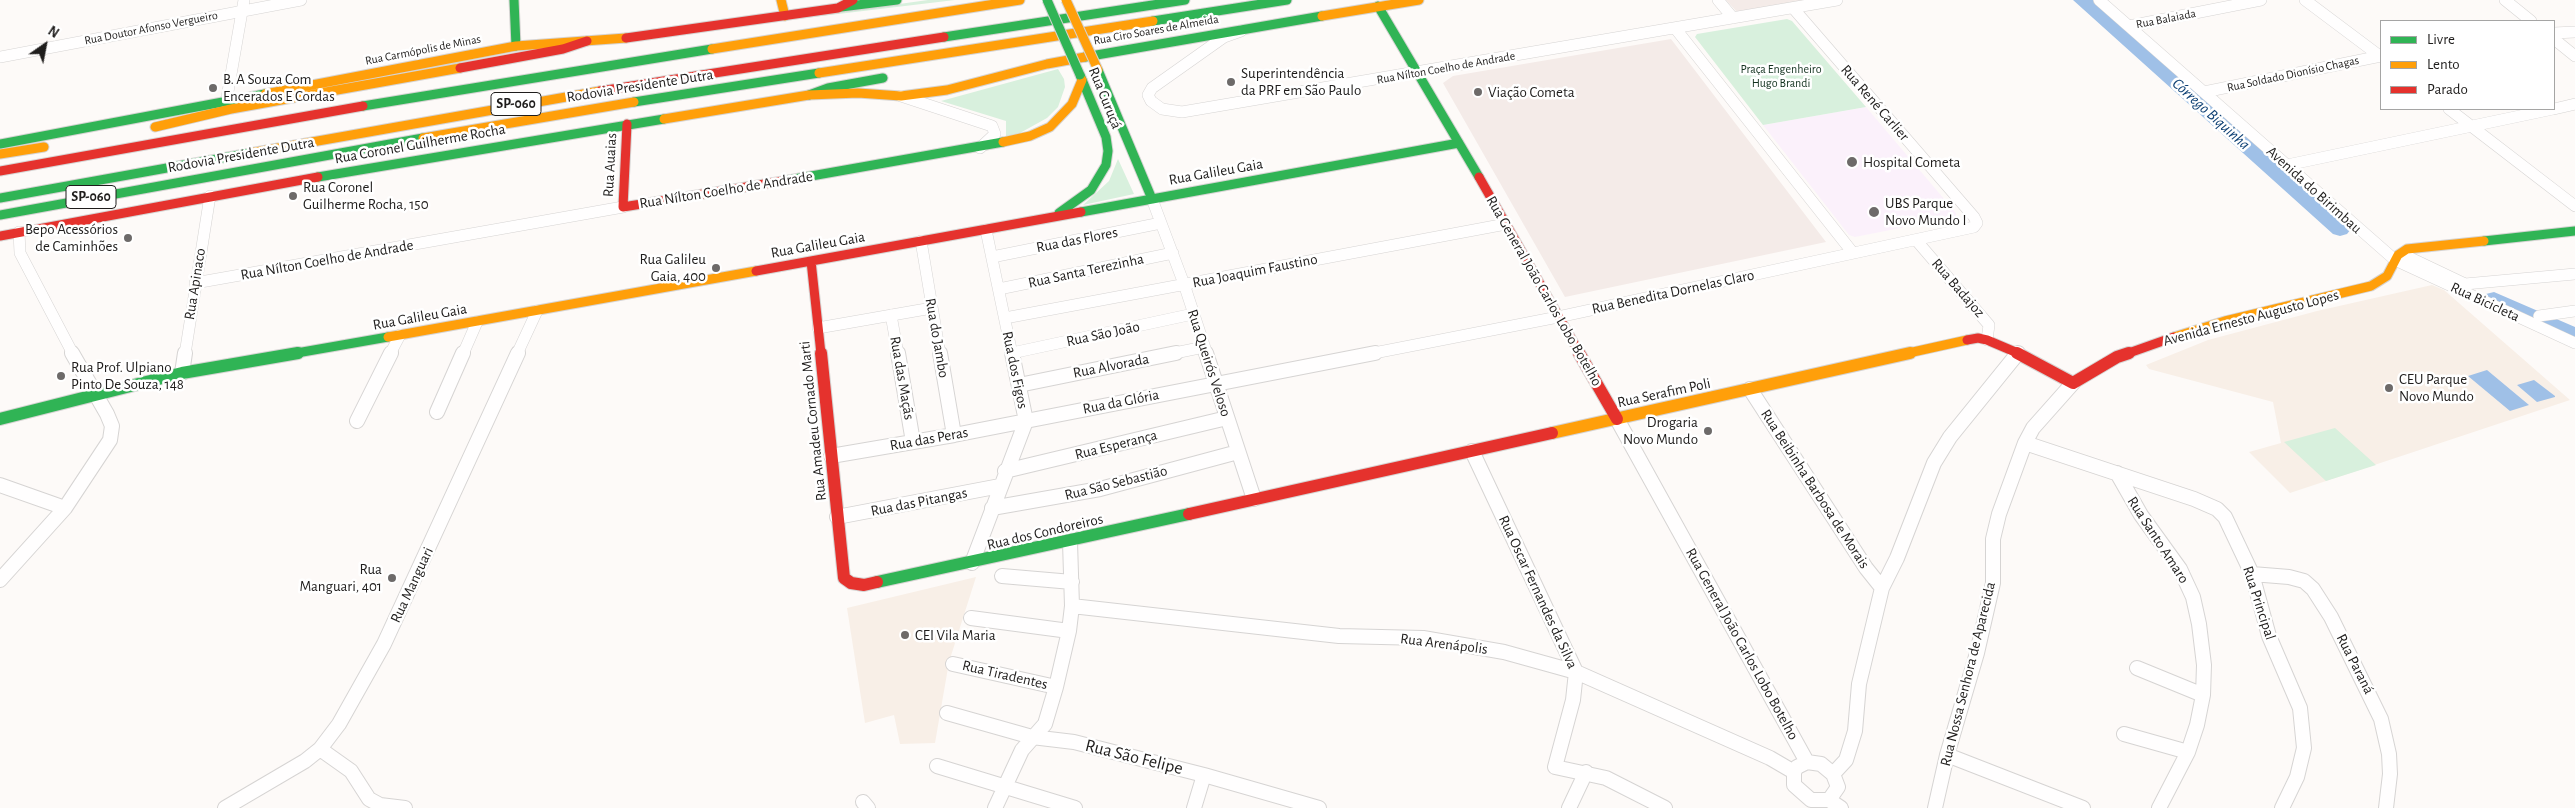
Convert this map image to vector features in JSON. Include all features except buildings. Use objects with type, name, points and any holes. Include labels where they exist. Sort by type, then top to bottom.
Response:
[{"type":"main road","points":[[514,0],[516,46]]},
{"type":"main road","points":[[781,0],[785,16]]},
{"type":"main road","name":"Rua Carmópolis de Minas","points":[[0,144],[226,103],[516,46],[634,37],[838,8],[853,0]]},
{"type":"main road","points":[[838,8],[896,0]]},
{"type":"main road","points":[[612,51],[1001,0]]},
{"type":"main road","points":[[1006,0],[1019,0]]},
{"type":"main road","name":"Rodovia Presidente Dutra","points":[[3,177],[413,96],[1019,0]]},
{"type":"main road","name":"Rua Curuçá","points":[[1048,0],[1106,137],[1108,151],[1106,166],[1091,190],[1052,218]]},
{"type":"main road","name":"Rua Curuçá","points":[[1066,0],[1098,70],[1152,199]]},
{"type":"main road","name":"Rodovia Presidente Dutra","points":[[0,189],[284,134],[489,99],[1128,0]]},
{"type":"main road","name":"Rodovia Presidente Dutra","points":[[0,198],[526,102],[1186,0]]},
{"type":"main road","points":[[1056,49],[1227,18],[1286,0]]},
{"type":"main road","name":"Rodovia Presidente Dutra","points":[[0,214],[532,118],[1286,0]]},
{"type":"main road","name":"Rua Ciro Soares de Almeida","points":[[901,96],[967,86],[1026,69],[1086,56],[1419,0]]},
{"type":"main road","name":"Rua General João Carlos Lobo Botelho","points":[[1378,6],[1420,73],[1617,418]]},
{"type":"main road","points":[[155,127],[240,107],[563,49],[588,41]]},
{"type":"main road","points":[[0,154],[584,55]]},
{"type":"main road","points":[[809,94],[828,88],[896,76]]},
{"type":"main road","name":"Rua Nílton Coelho de Andrade","points":[[623,207],[980,148],[1030,136],[1050,127],[1072,104],[1081,77]]},
{"type":"main road","name":"Rua Coronel Guilherme Rocha","points":[[0,236],[210,196],[809,94],[858,93],[901,96]]},
{"type":"main road","name":"Rua Auaias","points":[[623,207],[627,124]]},
{"type":"main road","points":[[3,177],[255,135],[284,134]]},
{"type":"main road","name":"Rua Galileu Gaia","points":[[0,419],[182,373],[477,322],[1459,143]]},
{"type":"main road","points":[[0,226],[90,207],[183,181]]},
{"type":"main road","points":[[2398,257],[2415,248],[2575,232]]},
{"type":"main road","name":"Avenida Ernesto Augusto Lopes","points":[[2073,382],[2118,357],[2149,344],[2225,321],[2371,286],[2387,276],[2398,257]]},
{"type":"main road","name":"Rua Amadeu Cornado Marti","points":[[811,261],[844,578]]},
{"type":"main road","name":"Rua Serafim Poli","points":[[1254,499],[1978,338],[2018,353],[2073,382]]},
{"type":"main road","name":"Rua dos Condoreiros","points":[[844,578],[850,583],[864,585],[1070,542],[1254,499]]},
{"type":"street","points":[[226,103],[244,0]]},
{"type":"street","name":"Rua Doutor Afonso Vergueiro","points":[[0,57],[301,0]]},
{"type":"street","points":[[1718,0],[1733,18]]},
{"type":"street","name":"Rua Nílton Coelho de Andrade","points":[[1242,29],[1237,34],[1224,37],[1152,88],[1148,95],[1151,102],[1162,109],[1182,112],[1420,73],[1837,0]]},
{"type":"street","name":"Avenida do Birimbau","points":[[2099,0],[2287,165],[2398,257]]},
{"type":"street","name":"Rua Balaiada","points":[[2129,26],[2262,0]]},
{"type":"street","points":[[2305,0],[2380,55]]},
{"type":"street","points":[[2505,0],[2530,20]]},
{"type":"street","name":"Rua René Carlier","points":[[1793,8],[1976,220]]},
{"type":"street","points":[[1674,28],[1853,253]]},
{"type":"street","points":[[2555,33],[2575,32]]},
{"type":"street","points":[[2555,40],[2575,56]]},
{"type":"street","name":"Rua Soldado Dionísio Chagas","points":[[2204,92],[2380,56]]},
{"type":"street","name":"Rua Coronel Guilherme Rocha","points":[[901,96],[992,126],[995,134],[980,148]]},
{"type":"street","points":[[2555,109],[2575,104]]},
{"type":"street","points":[[2450,110],[2575,206]]},
{"type":"street","points":[[2287,165],[2548,110]]},
{"type":"street","name":"Rua Apinaco","points":[[182,373],[210,196]]},
{"type":"street","name":"Rua Queirós Veloso","points":[[1152,199],[1184,284],[1254,499]]},
{"type":"street","name":"Rua Nílton Coelho de Andrade","points":[[196,283],[623,207]]},
{"type":"street","name":"Rua Benedita Dornelas Claro","points":[[1217,383],[1558,317],[1974,227],[1976,220]]},
{"type":"street","name":"Rua das Flores","points":[[992,256],[1161,222]]},
{"type":"street","name":"Rua Joaquim Faustino","points":[[1005,318],[1506,224]]},
{"type":"street","name":"Rua dos Figos","points":[[972,563],[1005,471],[1026,421],[986,230]]},
{"type":"street","points":[[0,580],[66,508],[110,440],[112,426],[20,253],[18,246],[19,232]]},
{"type":"street","name":"Rua Badajoz","points":[[1916,240],[1989,325],[1987,340]]},
{"type":"street","name":"Rua do Jambo","points":[[921,241],[954,435]]},
{"type":"street","name":"Rua Santa Terezinha","points":[[999,289],[1173,253]]},
{"type":"street","points":[[2398,257],[2465,284],[2575,274]]},
{"type":"street","name":"Rua Bicicleta","points":[[2398,257],[2575,343]]},
{"type":"street","points":[[818,328],[932,308]]},
{"type":"street","name":"Rua Manguari","points":[[225,808],[288,772],[320,749],[354,700],[384,644],[538,311]]},
{"type":"street","points":[[2539,316],[2575,311]]},
{"type":"street","name":"Rua São João","points":[[1012,353],[1193,314]]},
{"type":"street","name":"Rua das Maçãs","points":[[891,315],[914,442]]},
{"type":"street","points":[[437,412],[477,322]]},
{"type":"street","points":[[357,422],[400,335]]},
{"type":"street","name":"Rua Alvorada","points":[[1019,385],[1204,347]]},
{"type":"street","points":[[1833,774],[1840,769],[1846,760],[1855,731],[1859,684],[1882,588],[1897,558],[1921,493],[1942,450],[1971,408],[2018,353]]},
{"type":"street","name":"Rua Nossa Senhora de Aparecida","points":[[1935,808],[1947,755],[1977,653],[1993,584],[1995,526],[2025,443],[2043,414],[2073,382]]},
{"type":"street","name":"Rua da Glória","points":[[1026,421],[1217,383]]},
{"type":"street","name":"Rua Beibinha Barbosa de Morais","points":[[1750,389],[1866,568],[1882,588]]},
{"type":"street","name":"Rua Esperança","points":[[1005,471],[1227,418]]},
{"type":"street","name":"Rua General João Carlos Lobo Botelho","points":[[1617,418],[1807,762]]},
{"type":"street","name":"Rua das Peras","points":[[831,456],[1026,421]]},
{"type":"street","name":"Rua Principal","points":[[2025,443],[2194,499],[2220,512],[2225,517],[2252,574],[2269,636],[2300,708],[2304,748],[2297,777],[2282,808]]},
{"type":"street","name":"Rua Oscar Fernandes da Silva","points":[[1472,451],[1576,672],[1573,700],[1555,767],[1586,772]]},
{"type":"street","name":"Rua São Sebastião","points":[[992,508],[1042,501],[1100,489],[1238,452]]},
{"type":"street","name":"Rua Santo Amaro","points":[[2116,473],[2141,515],[2180,569],[2193,597],[2204,665],[2203,695],[2188,752],[2159,808]]},
{"type":"street","points":[[0,485],[66,508]]},
{"type":"street","name":"Rua das Pitangas","points":[[837,517],[1000,486]]},
{"type":"street","points":[[995,808],[1006,788],[1022,750],[1044,724],[1056,687],[1069,631],[1072,606],[1070,542]]},
{"type":"street","name":"Rua Paraná","points":[[2252,574],[2289,577],[2304,581],[2313,588],[2331,617],[2371,695],[2381,719],[2389,754],[2390,774],[2386,808]]},
{"type":"street","points":[[1002,576],[1072,582]]},
{"type":"street","name":"Rua Arenápolis","points":[[1072,606],[1339,636],[1423,638],[1504,652],[1576,672],[1770,758],[1794,772]]},
{"type":"street","points":[[971,618],[1069,631]]},
{"type":"street","name":"Rua Tiradentes","points":[[953,664],[1056,687]]},
{"type":"street","points":[[2137,668],[2203,695]]},
{"type":"street","name":"Rua São Felipe","points":[[947,713],[1032,737],[1074,742],[1204,775],[1319,808]]},
{"type":"street","points":[[2124,734],[2188,752]]},
{"type":"street","points":[[320,749],[351,771],[369,799],[380,805],[405,808]]},
{"type":"street","points":[[1947,755],[2083,808]]},
{"type":"street","points":[[1807,762],[1821,764],[1833,774],[1838,787],[1835,804],[1818,802],[1804,796],[1794,784],[1794,772],[1797,767],[1807,762]]},
{"type":"street","points":[[937,766],[1075,808]]},
{"type":"street","points":[[1569,808],[1586,772],[1606,778],[1665,808]]},
{"type":"street","points":[[1194,808],[1204,775]]},
{"type":"shaded area","points":[[1726,0],[1806,0],[1737,12]]},
{"type":"shaded area","points":[[1671,39],[1826,242],[1565,297],[1443,83],[1453,76]]},
{"type":"shaded area","name":"Hospital Cometa","points":[[1866,107],[1956,213],[1956,217],[1855,237],[1849,235],[1763,125]]},
{"type":"shaded area","name":"CEU Parque Novo Mundo","points":[[2432,285],[2444,290],[2570,400],[2290,493],[2249,452],[2281,443],[2273,402],[2149,369],[2146,365],[2208,340],[2317,311]]},
{"type":"shaded area","name":"CEI Vila Maria","points":[[976,577],[949,662],[935,743],[900,744],[894,715],[865,723],[847,608]]},
{"type":"green space","points":[[928,0],[955,0],[788,20],[863,9]]},
{"type":"green space","name":"Praça Engenheiro Hugo Brandi","points":[[1787,19],[1792,21],[1866,107],[1763,125],[1695,37],[1697,34]]},
{"type":"green space","points":[[1058,69],[1064,79],[1065,87],[1058,107],[1047,118],[1020,133],[1006,138],[1006,121],[941,101]]},
{"type":"green space","points":[[1118,159],[1134,194],[1083,205],[1109,181]]},
{"type":"green space","points":[[2335,428],[2376,465],[2326,481],[2284,442]]},
{"type":"water","points":[[2487,370],[2529,405],[2510,411],[2468,376]]},
{"type":"water","points":[[2534,380],[2555,397],[2537,402],[2517,385]]},
{"type":"waterway","name":"Córrego Biquinha","points":[[2082,0],[2340,229]]},
{"type":"waterway","name":"Córrego Biquinha","points":[[2494,300],[2575,336]]},
{"type":"traffic: fast","points":[[514,0],[516,46]]},
{"type":"traffic: fast","points":[[841,7],[897,0]]},
{"type":"traffic: fast","points":[[1047,0],[1080,75]]},
{"type":"traffic: fast","points":[[944,37],[1185,0]]},
{"type":"traffic: fast","points":[[1153,21],[1287,0]]},
{"type":"traffic: fast","points":[[1378,6],[1479,177]]},
{"type":"traffic: fast","points":[[1085,57],[1322,16]]},
{"type":"traffic: fast","points":[[363,106],[712,49]]},
{"type":"traffic: fast","points":[[1098,70],[1152,199]]},
{"type":"traffic: fast","points":[[634,102],[819,73]]},
{"type":"traffic: fast","points":[[1059,213],[1091,190],[1106,165],[1108,151],[1106,137],[1080,75]]},
{"type":"traffic: fast","points":[[809,95],[828,88],[883,78]]},
{"type":"traffic: fast","points":[[0,144],[265,94]]},
{"type":"traffic: fast","points":[[318,177],[664,119]]},
{"type":"traffic: fast","points":[[0,215],[423,138]]},
{"type":"traffic: fast","points":[[783,181],[1003,142]]},
{"type":"traffic: fast","points":[[1081,212],[1459,143]]},
{"type":"traffic: fast","points":[[0,198],[250,153]]},
{"type":"traffic: fast","points":[[2484,241],[2575,231]]},
{"type":"traffic: fast","points":[[0,419],[182,373],[388,337]]},
{"type":"traffic: fast","points":[[877,582],[1189,514]]},
{"type":"traffic: slow","points":[[781,0],[785,16]]},
{"type":"traffic: slow","points":[[712,49],[1020,0]]},
{"type":"traffic: slow","points":[[1066,0],[1098,70]]},
{"type":"traffic: slow","points":[[1322,16],[1419,0]]},
{"type":"traffic: slow","points":[[819,73],[1153,21]]},
{"type":"traffic: slow","points":[[265,94],[516,46],[626,38]]},
{"type":"traffic: slow","points":[[664,119],[809,95],[858,93],[901,96],[947,90],[1047,64],[1085,57]]},
{"type":"traffic: slow","points":[[155,127],[231,109],[460,68]]},
{"type":"traffic: slow","points":[[1003,142],[1030,136],[1050,127],[1072,104],[1082,80]]},
{"type":"traffic: slow","points":[[250,153],[600,91]]},
{"type":"traffic: slow","points":[[423,138],[634,102]]},
{"type":"traffic: slow","points":[[0,154],[44,147]]},
{"type":"traffic: slow","points":[[2174,337],[2225,321],[2371,286],[2387,276],[2398,255],[2407,249],[2484,241]]},
{"type":"traffic: slow","points":[[388,337],[756,271]]},
{"type":"traffic: slow","points":[[1552,433],[1967,340]]},
{"type":"traffic: jam","points":[[626,38],[838,8],[853,0]]},
{"type":"traffic: jam","points":[[600,91],[944,37]]},
{"type":"traffic: jam","points":[[460,68],[563,49],[587,41]]},
{"type":"traffic: jam","points":[[0,171],[363,106]]},
{"type":"traffic: jam","points":[[627,124],[623,207],[783,181]]},
{"type":"traffic: jam","points":[[0,236],[318,177]]},
{"type":"traffic: jam","points":[[1479,177],[1617,419]]},
{"type":"traffic: jam","points":[[756,271],[1081,212]]},
{"type":"traffic: jam","points":[[811,261],[844,578],[851,583],[864,585],[877,582]]},
{"type":"traffic: jam","points":[[1967,340],[1978,338],[1987,340],[2018,353],[2073,383],[2117,357],[2174,337]]},
{"type":"traffic: jam","points":[[1189,514],[1552,433]]},
{"type":"place","name":"Superintendência da PRF em São Paulo","points":[[1231,82]]},
{"type":"place","name":"B. A Souza Com Encerados E Cordas","points":[[213,88]]},
{"type":"place","name":"Viação Cometa","points":[[1478,92]]},
{"type":"place","name":"Hospital Cometa","points":[[1852,162]]},
{"type":"place","name":"Rua Coronel Guilherme Rocha, 150","points":[[293,196]]},
{"type":"place","name":"UBS Parque Novo Mundo I","points":[[1874,212]]},
{"type":"place","name":"Bepo Acessórios de Caminhões","points":[[128,238]]},
{"type":"place","name":"Rua Galileu Gaia, 400","points":[[716,268]]},
{"type":"place","name":"Rua Prof. Ulpiano Pinto De Souza, 148","points":[[61,376]]},
{"type":"place","name":"CEU Parque Novo Mundo","points":[[2389,388]]},
{"type":"place","name":"Drogaria Novo Mundo","points":[[1708,431]]},
{"type":"place","name":"Rua Manguari, 401","points":[[392,578]]},
{"type":"place","name":"CEI Vila Maria","points":[[905,635]]}]
